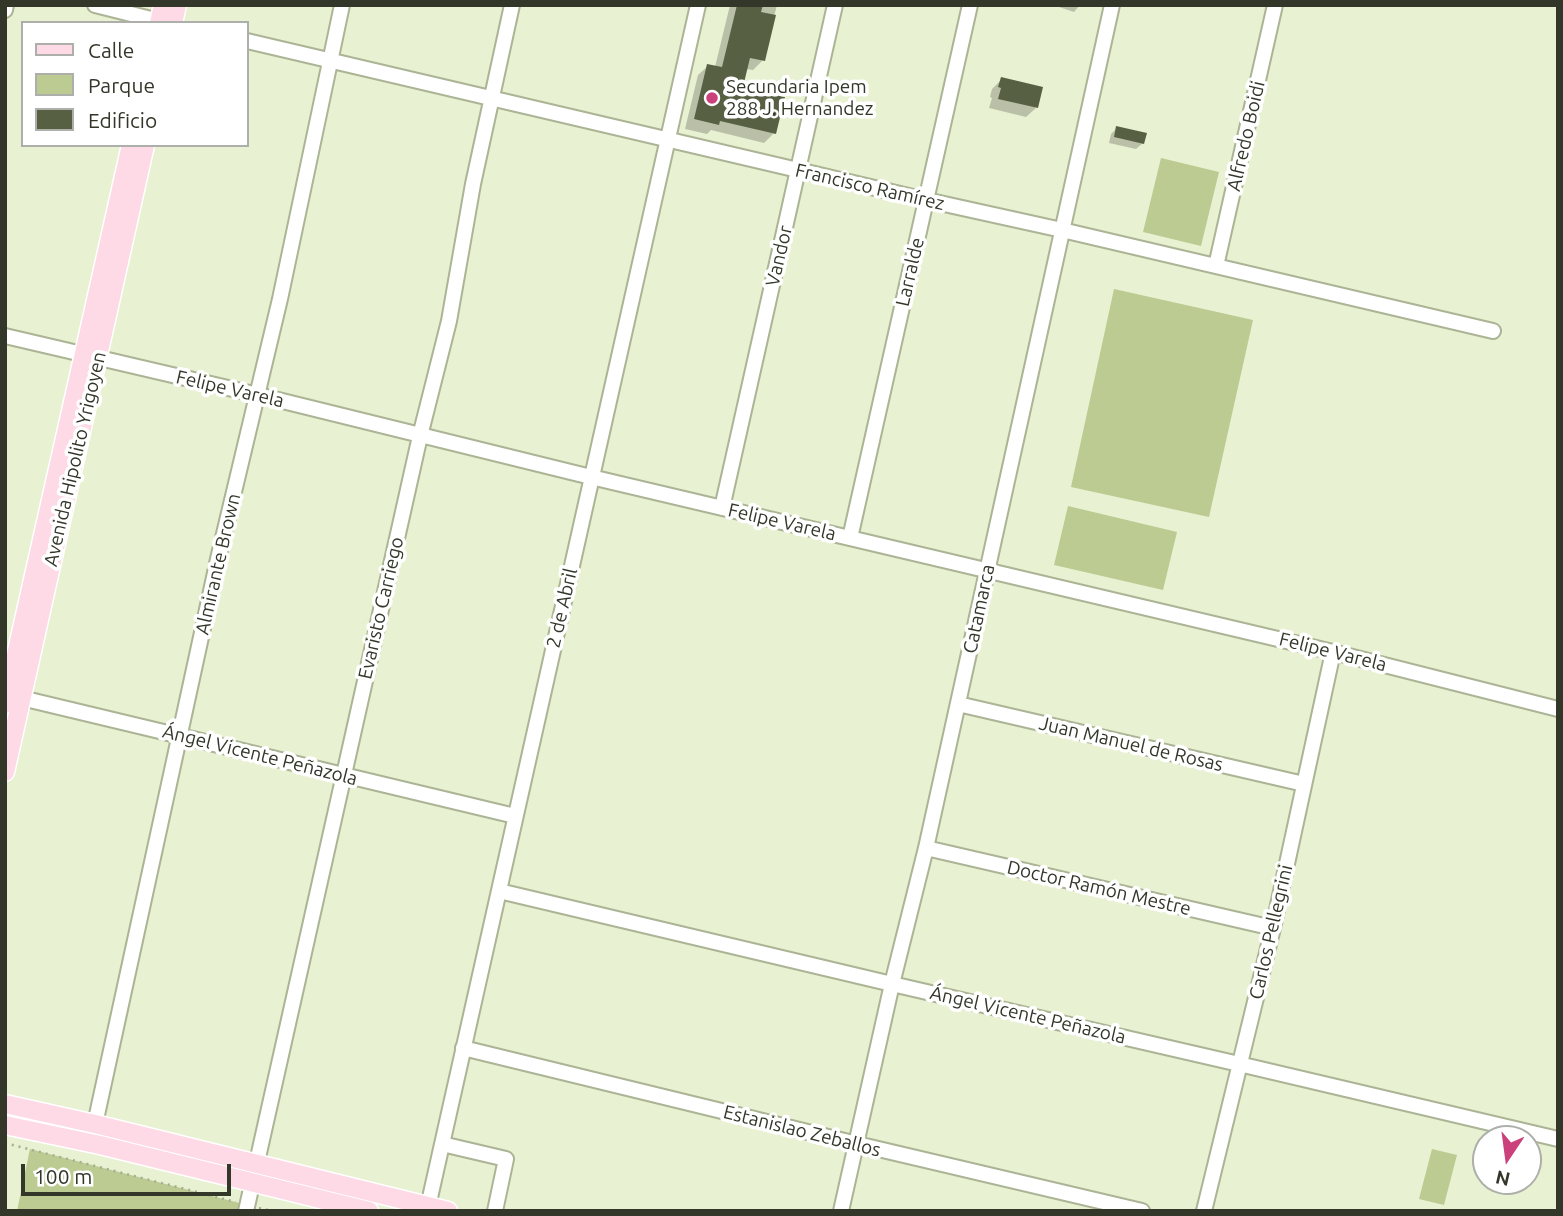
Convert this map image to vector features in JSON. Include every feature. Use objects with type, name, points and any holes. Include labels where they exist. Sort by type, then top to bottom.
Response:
[{"type":"main road","points":[[164,19],[177,5]]},
{"type":"main road","name":"Avenida Hipolito Yrigoyen","points":[[91,356],[131,147]]},
{"type":"main road","name":"Avenida Hipolito Yrigoyen","points":[[5,772],[10,698],[91,356],[144,147]]},
{"type":"main road","points":[[5,1104],[257,1163],[427,1208],[449,1211]]},
{"type":"main road","points":[[5,1125],[100,1145],[369,1211]]},
{"type":"street","points":[[95,5],[164,19]]},
{"type":"street","name":"Almirante Brown","points":[[95,1124],[218,559],[280,299],[342,5]]},
{"type":"street","name":"Evaristo Carriego","points":[[247,1208],[420,436],[449,321],[473,184],[512,5]]},
{"type":"street","name":"2 de Abril","points":[[427,1208],[698,5]]},
{"type":"street","name":"Vandor","points":[[722,508],[835,5]]},
{"type":"street","name":"Larralde","points":[[850,538],[970,5]]},
{"type":"street","name":"Catamarca","points":[[841,1211],[926,848],[1112,5]]},
{"type":"street","name":"Alfredo Boidi","points":[[1216,266],[1275,5]]},
{"type":"street","name":"Francisco Ramírez","points":[[248,41],[1493,331]]},
{"type":"street","name":"Felipe Varela","points":[[5,336],[1333,652],[1558,709]]},
{"type":"street","name":"Carlos Pellegrini","points":[[1204,1211],[1273,928],[1333,652]]},
{"type":"street","name":"Ángel Vicente Peñazola","points":[[10,698],[179,735],[515,816]]},
{"type":"street","name":"Juan Manuel de Rosas","points":[[958,704],[1304,784]]},
{"type":"street","name":"Doctor Ramón Mestre","points":[[926,848],[1273,928]]},
{"type":"street","name":"Ángel Vicente Peñazola","points":[[499,891],[1558,1139]]},
{"type":"street","name":"Estanislao Zeballos","points":[[463,1048],[1142,1211]]},
{"type":"street","points":[[442,1144],[506,1158],[495,1211]]},
{"type":"path","points":[[5,1143],[247,1208]]},
{"type":"green space","points":[[1161,158],[1219,172],[1201,246],[1143,232]]},
{"type":"green space","points":[[1114,289],[1253,320],[1209,517],[1071,487]]},
{"type":"green space","points":[[1068,506],[1177,532],[1163,590],[1054,565]]},
{"type":"green space","points":[[30,1149],[247,1205],[246,1211],[17,1211]]},
{"type":"green space","points":[[1432,1149],[1457,1155],[1444,1205],[1419,1199]]},
{"type":"building","points":[[737,5],[763,5],[761,12],[776,15],[765,61],[750,58],[743,87],[785,97],[776,134],[720,121],[719,125],[694,119],[707,64],[722,67]]},
{"type":"building","points":[[1001,77],[1043,87],[1038,108],[998,99]]},
{"type":"building","points":[[1116,126],[1147,133],[1144,144],[1114,137]]},
{"type":"place","name":"Secundaria Ipem 288 J. Hernandez","points":[[712,98]]}]
